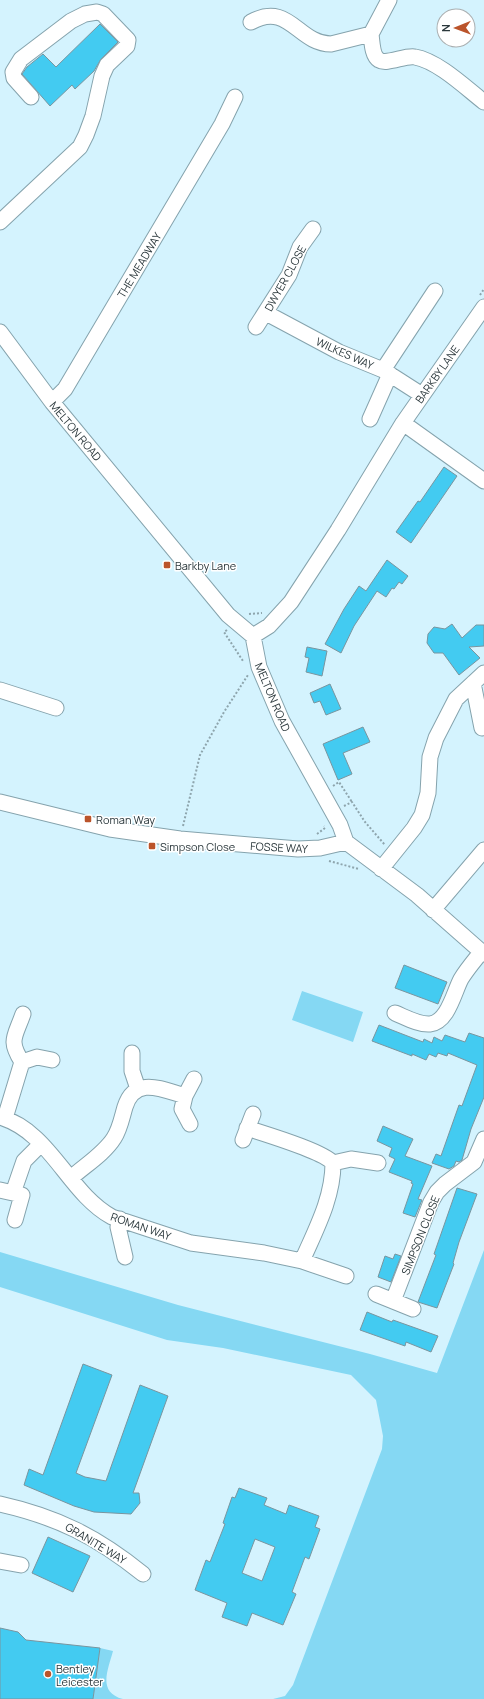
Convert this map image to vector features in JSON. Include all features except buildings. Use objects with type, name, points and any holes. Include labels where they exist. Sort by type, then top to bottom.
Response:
[{"type":"street","points":[[389,0],[371,34],[374,51],[377,58],[384,61],[409,57],[423,60],[447,73],[484,102]]},
{"type":"street","points":[[0,222],[80,147],[93,116],[102,76],[107,65],[127,46],[128,40],[103,14],[97,12],[85,14],[71,22],[21,59],[13,72],[14,78],[31,97]]},
{"type":"street","points":[[251,22],[261,16],[270,15],[282,18],[324,44],[331,44],[371,34]]},
{"type":"street","name":"THE MEADWAY","points":[[52,402],[65,390],[222,124],[235,97]]},
{"type":"street","name":"DWYER CLOSE","points":[[256,327],[289,275],[300,247],[313,230]]},
{"type":"street","points":[[370,419],[387,372],[436,291]]},
{"type":"street","name":"BARKBY LANE","points":[[253,636],[269,626],[291,602],[338,530],[422,395],[484,307]]},
{"type":"street","name":"WILKES WAY","points":[[266,313],[339,352],[387,372],[422,395]]},
{"type":"street","name":"MELTON ROAD","points":[[0,332],[52,402],[228,615],[253,636],[259,667],[282,721],[340,825],[346,842]]},
{"type":"street","points":[[404,423],[484,481]]},
{"type":"street","points":[[479,678],[482,728]]},
{"type":"street","points":[[381,869],[414,828],[422,815],[428,794],[430,757],[436,738],[456,698],[479,678]]},
{"type":"street","points":[[0,690],[56,708]]},
{"type":"street","name":"FOSSE WAY","points":[[0,802],[110,829],[180,839],[298,849],[320,848],[346,842]]},
{"type":"street","points":[[346,842],[417,895],[483,953],[460,981],[449,1007],[441,1019],[432,1024],[421,1023],[394,1013]]},
{"type":"street","points":[[433,910],[484,850]]},
{"type":"street","points":[[22,1062],[14,1049],[13,1042],[23,1014]]},
{"type":"street","points":[[132,1053],[132,1071],[138,1089]]},
{"type":"street","points":[[22,1062],[37,1057],[52,1060]]},
{"type":"street","points":[[3,1117],[22,1062]]},
{"type":"street","points":[[190,1124],[183,1103],[194,1079]]},
{"type":"street","points":[[71,1178],[108,1146],[114,1138],[126,1103],[132,1093],[144,1087],[153,1087],[183,1103]]},
{"type":"street","name":"ROMAN WAY","points":[[3,1117],[30,1134],[41,1144],[71,1178],[77,1188],[101,1210],[120,1219],[192,1243],[264,1253],[302,1261],[346,1276]]},
{"type":"street","points":[[248,1127],[318,1153],[330,1159],[333,1163],[333,1177],[329,1197],[302,1261]]},
{"type":"street","name":"SIMPSON CLOSE","points":[[393,1301],[431,1202],[437,1192],[445,1184],[474,1162],[484,1140]]},
{"type":"street","points":[[15,1220],[12,1193],[24,1161],[41,1144]]},
{"type":"street","points":[[333,1163],[351,1159],[378,1163]]},
{"type":"street","points":[[120,1219],[118,1227],[124,1257]]},
{"type":"street","points":[[376,1294],[413,1309]]},
{"type":"street","name":"GRANITE WAY","points":[[0,1504],[35,1513],[65,1524],[117,1553],[143,1574]]},
{"type":"street","points":[[0,1561],[21,1565]]},
{"type":"path","points":[[180,839],[200,755],[224,712],[250,671]]},
{"type":"path","points":[[322,793],[339,782],[352,802]]},
{"type":"shaded area","points":[[302,991],[363,1012],[353,1042],[292,1020]]},
{"type":"shaded area","points":[[484,1250],[484,1699],[273,1699],[285,1696],[293,1685],[382,1449],[383,1436],[376,1400],[351,1375],[223,1348],[167,1340],[0,1287],[0,1252],[178,1305],[370,1354],[437,1373]]},
{"type":"shaded area","points":[[100,1648],[113,1651],[107,1673],[107,1686],[115,1696],[123,1699],[93,1699]]},
{"type":"place","name":"Barkby Lane","points":[[167,565]]},
{"type":"place","name":"Roman Way","points":[[88,819]]},
{"type":"place","name":"Simpson Close","points":[[152,846]]},
{"type":"place","name":"Bentley Leicester","points":[[48,1674]]}]
